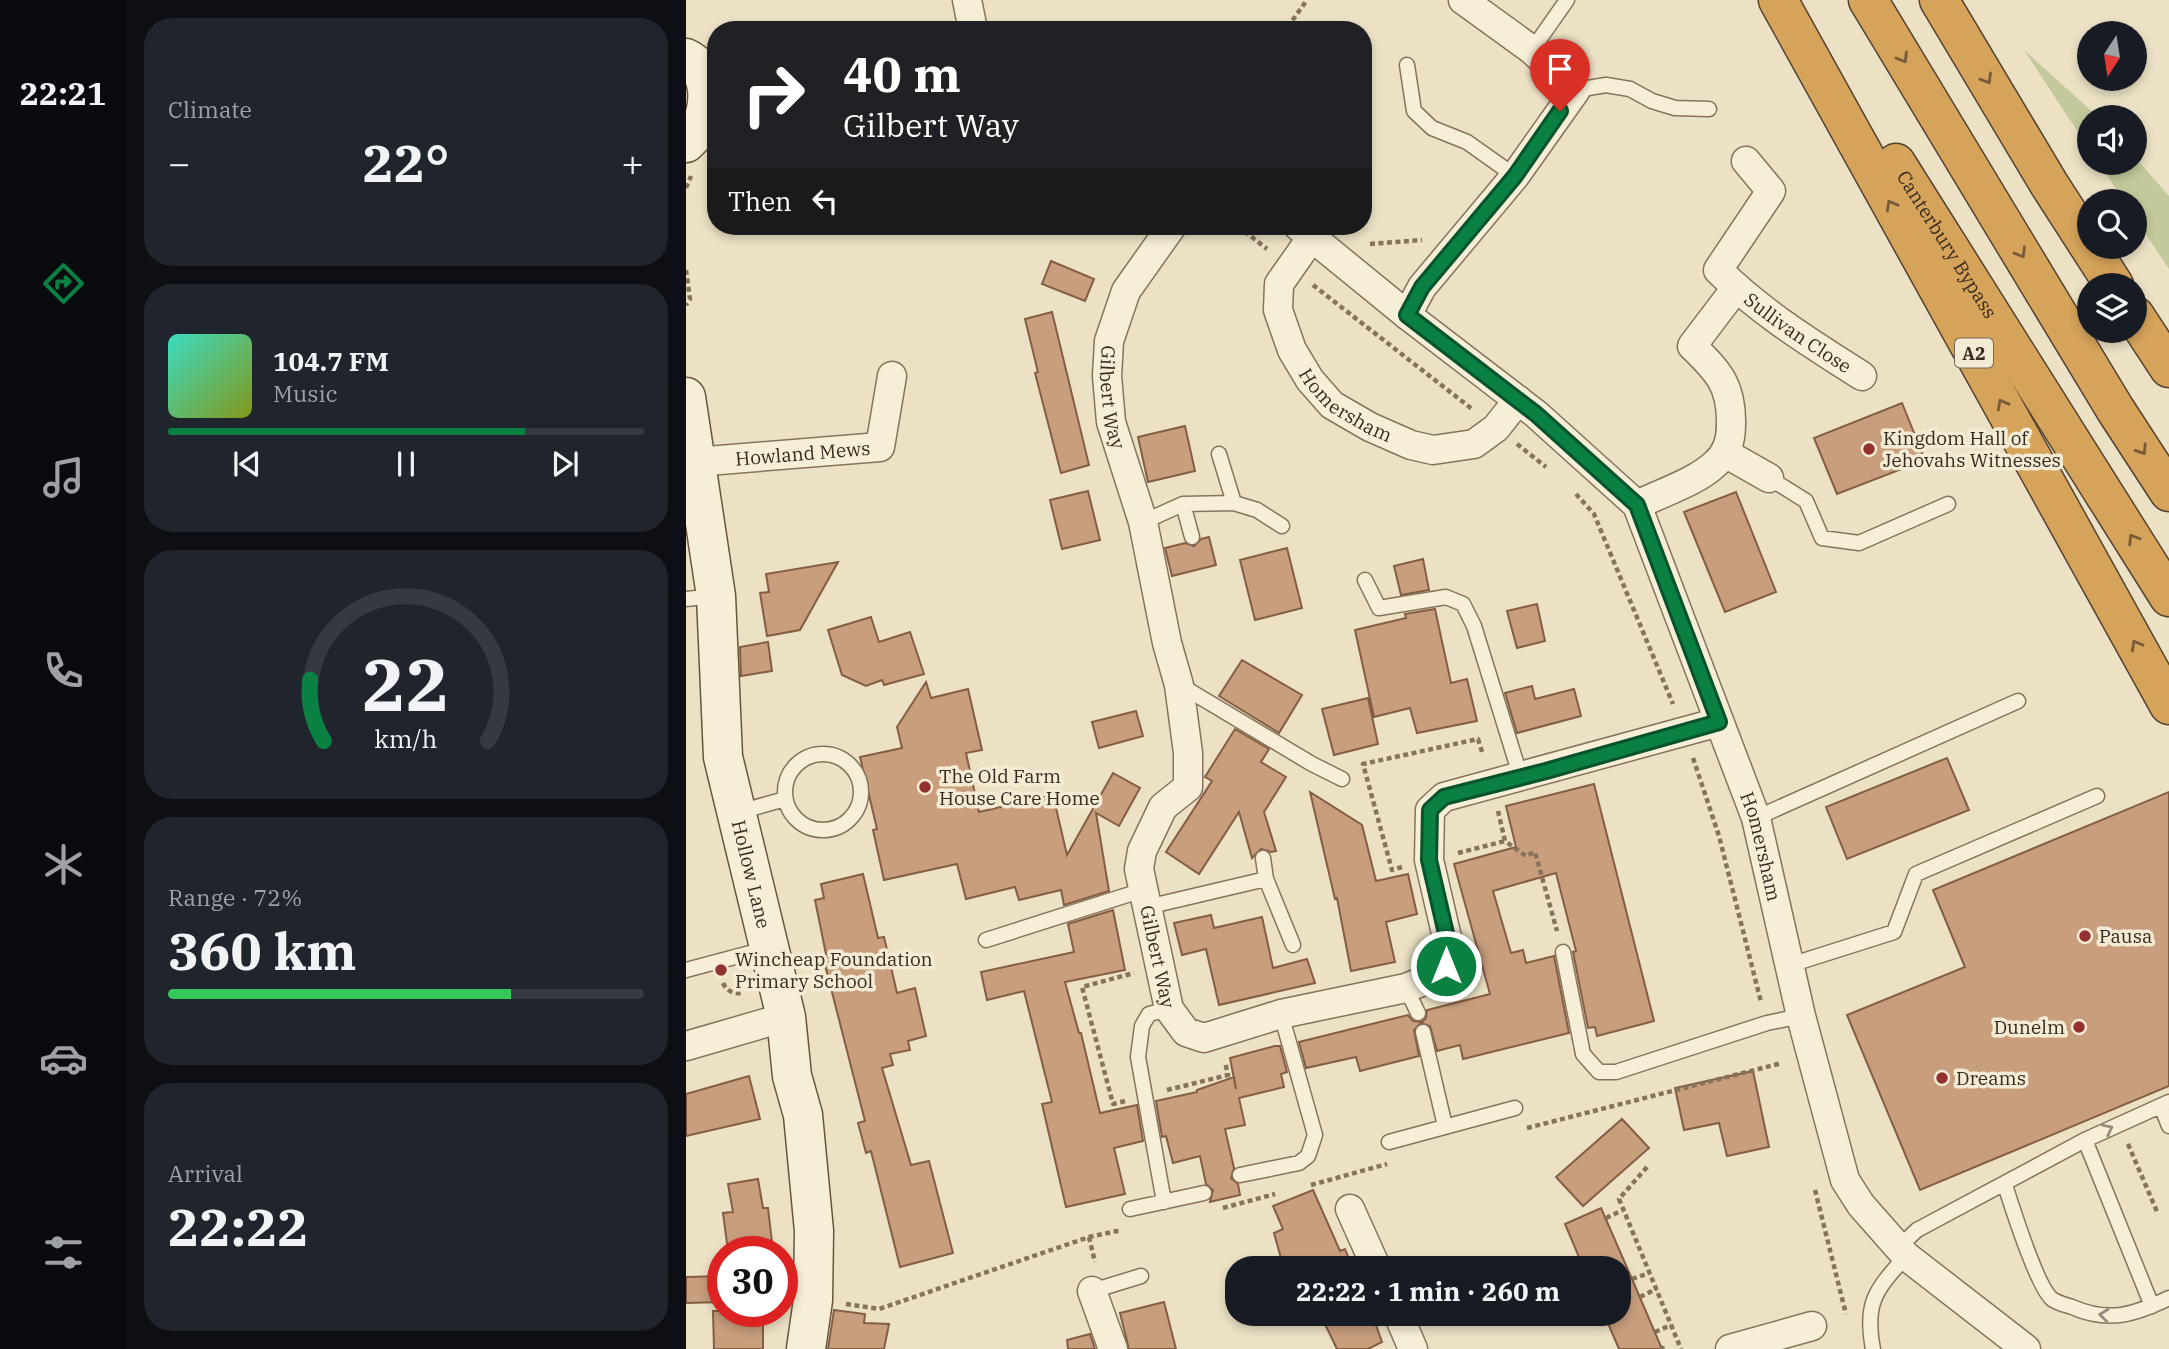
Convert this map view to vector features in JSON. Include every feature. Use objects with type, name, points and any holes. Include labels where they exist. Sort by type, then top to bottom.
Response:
[{"type":"highway","name":"A2","points":[[1778,0],[2169,705]]},
{"type":"highway","name":"Canterbury Bypass","points":[[1793,0],[2169,597]]},
{"type":"highway","points":[[1868,0],[2115,409],[2169,492]]},
{"type":"highway","points":[[1939,0],[2049,184],[2107,273]]},
{"type":"highway","points":[[2147,334],[2169,368]]},
{"type":"street","points":[[968,0],[971,21]]},
{"type":"street","points":[[1407,315],[1422,287],[1515,176],[1576,90],[1532,50],[1463,0]]},
{"type":"street","points":[[700,66],[707,92]]},
{"type":"street","points":[[701,128],[707,104]]},
{"type":"street","name":"Sullivan Close","points":[[1746,161],[1771,191],[1718,270],[1736,288],[1791,330],[1862,376]]},
{"type":"street","name":"Gilbert Way","points":[[1166,235],[1126,291],[1109,341],[1107,376],[1111,422],[1143,522],[1167,643],[1179,685],[1188,753],[1188,787],[1163,807],[1142,851],[1139,869],[1169,1009],[1186,1032],[1204,1038],[1281,1014],[1412,1000],[1434,978],[1441,975],[1446,966],[1448,942],[1429,860],[1430,810],[1444,797],[1719,722]]},
{"type":"street","name":"Homersham","points":[[1303,235],[1279,284],[1278,310],[1292,350],[1310,380],[1332,405],[1370,427],[1411,445],[1433,450],[1474,444],[1496,428],[1518,400]]},
{"type":"street","name":"Homersham","points":[[1310,235],[1407,315],[1518,400],[1637,505],[1756,818],[1801,1016],[1845,1180],[1861,1205],[1902,1252],[1968,1307],[2026,1349]]},
{"type":"street","name":"Sullivan Close","points":[[1725,453],[1731,436],[1732,402],[1713,366],[1692,346],[1736,288]]},
{"type":"street","name":"Howland Mews","points":[[695,462],[880,447],[892,376]]},
{"type":"street","name":"Hollow Lane","points":[[686,397],[695,462],[701,598],[723,757],[784,1006],[792,1076],[803,1115],[814,1231],[813,1300],[806,1349]]},
{"type":"street","points":[[1637,505],[1714,466],[1725,453],[1769,478]]},
{"type":"street","points":[[686,1046],[784,1006]]},
{"type":"street","points":[[1350,1209],[1371,1256]]},
{"type":"street","points":[[1092,1291],[1113,1349]]},
{"type":"street","name":"Homersham","points":[[1968,1307],[1990,1349]]},
{"type":"street","points":[[1403,1326],[1413,1349]]},
{"type":"street","points":[[1730,1349],[1770,1344],[1812,1326]]},
{"type":"lane","points":[[1532,50],[1567,0]]},
{"type":"lane","points":[[1407,65],[1414,111],[1432,128],[1467,142],[1515,176]]},
{"type":"lane","points":[[1576,90],[1606,85],[1630,89],[1652,101],[1675,108],[1709,109]]},
{"type":"lane","points":[[1219,454],[1234,503]]},
{"type":"lane","points":[[1769,478],[1806,501],[1822,538],[1859,543],[1948,503]]},
{"type":"lane","points":[[1143,522],[1183,504],[1234,503],[1257,510],[1282,526]]},
{"type":"lane","points":[[1183,504],[1192,537]]},
{"type":"lane","points":[[1365,580],[1379,608],[1446,597],[1463,604],[1474,626],[1521,778]]},
{"type":"lane","points":[[1179,685],[1342,779]]},
{"type":"lane","points":[[1756,818],[2018,701]]},
{"type":"lane","points":[[817,754],[830,754],[841,758],[858,776],[862,788],[860,802],[847,822],[835,829],[822,831],[799,821],[790,812],[785,799],[789,775],[796,765],[817,754]]},
{"type":"lane","points":[[1790,965],[1894,932],[1916,874],[2097,796]]},
{"type":"lane","points":[[737,813],[785,799]]},
{"type":"lane","points":[[1263,858],[1266,879],[1293,945]]},
{"type":"lane","points":[[986,940],[1145,898],[1266,879]]},
{"type":"lane","points":[[688,970],[770,947]]},
{"type":"lane","points":[[1563,953],[1583,1054],[1599,1072],[1616,1072],[1767,1023],[1801,1016]]},
{"type":"lane","points":[[1164,1202],[1138,1057],[1142,1026],[1149,1014],[1169,1009]]},
{"type":"lane","points":[[1240,1175],[1299,1163],[1308,1156],[1315,1135],[1281,1014]]},
{"type":"lane","points":[[1423,1032],[1445,1126]]},
{"type":"lane","points":[[1873,1349],[1868,1316],[1880,1286],[1917,1230],[2085,1140],[2165,1104],[2169,1126]]},
{"type":"lane","points":[[1389,1142],[1515,1108]]},
{"type":"lane","points":[[2085,1140],[2152,1306]]},
{"type":"lane","points":[[2005,1185],[2036,1271],[2051,1298],[2086,1313],[2119,1317],[2169,1298]]},
{"type":"lane","points":[[1130,1209],[1204,1193]]},
{"type":"lane","points":[[1092,1291],[1141,1276]]},
{"type":"path","points":[[1292,21],[1307,0]]},
{"type":"path","points":[[1249,235],[1547,468]]},
{"type":"path","points":[[1370,244],[1438,239],[1455,248]]},
{"type":"path","points":[[686,270],[690,299],[686,305]]},
{"type":"path","points":[[1567,484],[1594,514],[1683,731],[1719,836],[1767,1023]]},
{"type":"path","points":[[1492,785],[1505,841],[1526,856],[1535,852],[1563,953]]},
{"type":"path","points":[[1429,860],[1505,841]]},
{"type":"path","points":[[688,970],[706,986],[723,982],[727,990],[736,994],[747,993],[751,1004],[784,1006]]},
{"type":"path","points":[[1519,1130],[1782,1062],[1785,1075]]},
{"type":"path","points":[[2119,1124],[2158,1214]]},
{"type":"path","points":[[1308,1185],[1388,1164]]},
{"type":"path","points":[[1647,1167],[1619,1199],[1681,1349]]},
{"type":"path","points":[[1812,1180],[1848,1323]]},
{"type":"path","points":[[1216,1209],[1282,1192]]},
{"type":"path","points":[[1606,1218],[1623,1210]]},
{"type":"path","points":[[878,1309],[1089,1237],[1127,1228]]},
{"type":"path","points":[[1632,1279],[1649,1273]]},
{"type":"path","points":[[1640,1297],[1656,1289]]},
{"type":"path","points":[[1655,1332],[1671,1325]]},
{"type":"green space","points":[[2024,50],[2085,105],[2077,105],[2077,131]]},
{"type":"green space","points":[[2147,171],[2169,196],[2169,269],[2147,236],[2147,189],[2116,189],[2107,175],[2147,175]]},
{"type":"building","points":[[1051,261],[1094,279],[1085,301],[1042,284]]},
{"type":"building","points":[[1052,312],[1089,465],[1061,473],[1035,373],[1038,372],[1025,319]]},
{"type":"building","name":"Kingdom Hall of Jehovahs Witnesses","points":[[1902,403],[1925,460],[1837,494],[1814,438]]},
{"type":"building","points":[[1185,426],[1195,471],[1148,482],[1138,437]]},
{"type":"building","points":[[1088,491],[1100,540],[1062,549],[1050,500]]},
{"type":"building","points":[[1736,492],[1776,592],[1725,612],[1684,512]]},
{"type":"building","points":[[1209,537],[1216,565],[1172,576],[1165,548],[1185,543],[1194,546],[1201,539]]},
{"type":"building","points":[[1287,548],[1302,608],[1255,620],[1240,560]]},
{"type":"building","points":[[1423,559],[1429,590],[1401,595],[1394,566]]},
{"type":"building","points":[[838,562],[800,630],[767,636],[760,593],[769,592],[766,574]]},
{"type":"building","points":[[1537,604],[1545,641],[1517,648],[1507,611]]},
{"type":"building","points":[[1435,609],[1451,683],[1467,679],[1477,721],[1417,733],[1410,708],[1374,717],[1355,630],[1406,618],[1405,614]]},
{"type":"building","points":[[871,617],[879,642],[910,632],[924,674],[884,685],[882,680],[866,686],[842,675],[828,630]]},
{"type":"building","points":[[768,642],[772,671],[741,676],[740,647]]},
{"type":"building","points":[[1242,660],[1302,695],[1279,733],[1219,696]]},
{"type":"building","name":"The Old Farm House Care Home","points":[[926,682],[931,698],[968,689],[982,750],[966,753],[979,812],[1053,795],[1067,855],[1113,773],[1140,788],[1119,826],[1096,813],[1109,891],[1064,905],[1061,890],[1019,900],[1015,887],[966,899],[957,864],[884,880],[873,830],[877,829],[860,757],[902,748],[897,727]]},
{"type":"building","points":[[1532,686],[1535,699],[1574,689],[1581,716],[1517,733],[1505,693]]},
{"type":"building","points":[[1368,698],[1378,744],[1334,755],[1322,709]]},
{"type":"building","points":[[1136,711],[1143,736],[1099,748],[1092,722]]},
{"type":"building","points":[[1235,729],[1269,749],[1261,762],[1286,777],[1264,812],[1276,851],[1261,849],[1252,858],[1239,812],[1199,874],[1166,852],[1212,781],[1205,777]]},
{"type":"building","points":[[1947,758],[1969,810],[1847,859],[1826,807]]},
{"type":"building","points":[[1594,784],[1654,1021],[1597,1036],[1595,1027],[1588,1028],[1573,952],[1576,951],[1556,873],[1493,891],[1511,953],[1523,950],[1526,963],[1554,956],[1569,1033],[1463,1059],[1460,1045],[1437,1051],[1430,1026],[1421,1023],[1414,1030],[1419,1056],[1360,1071],[1356,1057],[1306,1068],[1299,1042],[1408,1015],[1413,1021],[1422,1022],[1426,1018],[1427,1010],[1490,994],[1454,864],[1516,847],[1506,806]]},
{"type":"building","points":[[1310,792],[1362,825],[1376,881],[1408,874],[1417,914],[1386,922],[1395,962],[1351,971],[1337,898],[1335,899]]},
{"type":"building","name":"Dunelm","points":[[2169,792],[2169,1086],[1920,1190],[1847,1015],[1965,967],[1933,890]]},
{"type":"building","points":[[863,874],[878,938],[884,937],[897,993],[915,988],[926,1036],[908,1041],[910,1050],[890,1054],[893,1065],[882,1068],[911,1165],[929,1161],[953,1253],[900,1267],[871,1151],[866,1153],[858,1123],[865,1121],[825,965],[828,964],[815,900],[824,898],[821,884]]},
{"type":"building","points":[[1113,910],[1125,970],[1065,982],[1081,1033],[1100,1113],[1137,1105],[1143,1141],[1114,1148],[1125,1194],[1066,1207],[1042,1104],[1052,1102],[1024,991],[987,1000],[981,972],[1074,952],[1068,924]]},
{"type":"building","points":[[1211,915],[1214,928],[1262,917],[1273,968],[1307,959],[1315,983],[1219,1005],[1206,949],[1182,955],[1174,923]]},
{"type":"building","points":[[1280,1046],[1287,1072],[1281,1074],[1284,1087],[1239,1098],[1245,1125],[1225,1129],[1234,1168],[1231,1178],[1238,1184],[1240,1195],[1210,1202],[1213,1190],[1206,1184],[1200,1156],[1173,1163],[1166,1136],[1162,1137],[1156,1101],[1197,1092],[1234,1077],[1230,1058]]},
{"type":"building","points":[[1753,1071],[1769,1147],[1727,1156],[1719,1123],[1684,1130],[1675,1088]]},
{"type":"building","points":[[749,1076],[760,1119],[686,1136],[686,1094]]},
{"type":"building","points":[[1622,1119],[1649,1148],[1583,1206],[1556,1177]]},
{"type":"building","points":[[758,1179],[763,1208],[768,1208],[771,1236],[726,1236],[723,1213],[733,1212],[728,1184]]},
{"type":"building","points":[[1313,1190],[1340,1251],[1345,1249],[1348,1256],[1280,1256],[1274,1233],[1283,1229],[1273,1206]]},
{"type":"building","points":[[1601,1208],[1622,1256],[1579,1256],[1565,1224]]},
{"type":"building","points":[[707,1276],[707,1302],[686,1303],[686,1277]]},
{"type":"building","points":[[1631,1277],[1662,1349],[1619,1349],[1609,1326],[1631,1326]]},
{"type":"building","points":[[1164,1302],[1176,1349],[1129,1349],[1120,1313]]},
{"type":"building","points":[[834,1310],[865,1314],[864,1323],[889,1324],[884,1349],[828,1349]]},
{"type":"building","points":[[1326,1326],[1376,1326],[1382,1342],[1368,1349],[1337,1349]]},
{"type":"building","points":[[713,1327],[763,1327],[763,1349],[714,1349]]},
{"type":"building","points":[[1090,1334],[1095,1349],[1068,1349],[1067,1340]]},
{"type":"place","name":"Kingdom Hall of Jehovahs Witnesses","points":[[1869,449]]},
{"type":"place","name":"The Old Farm House Care Home","points":[[925,787]]},
{"type":"place","name":"Pausa","points":[[2085,936]]},
{"type":"place","name":"Wincheap Foundation Primary School","points":[[721,970]]},
{"type":"place","name":"Dunelm","points":[[2079,1027]]},
{"type":"place","name":"Dreams","points":[[1942,1078]]},
{"type":"route","points":[[1446,966],[1448,942],[1429,860],[1430,810],[1444,797],[1719,722],[1637,505],[1536,414],[1407,315],[1422,287],[1515,176],[1560,111]]}]
